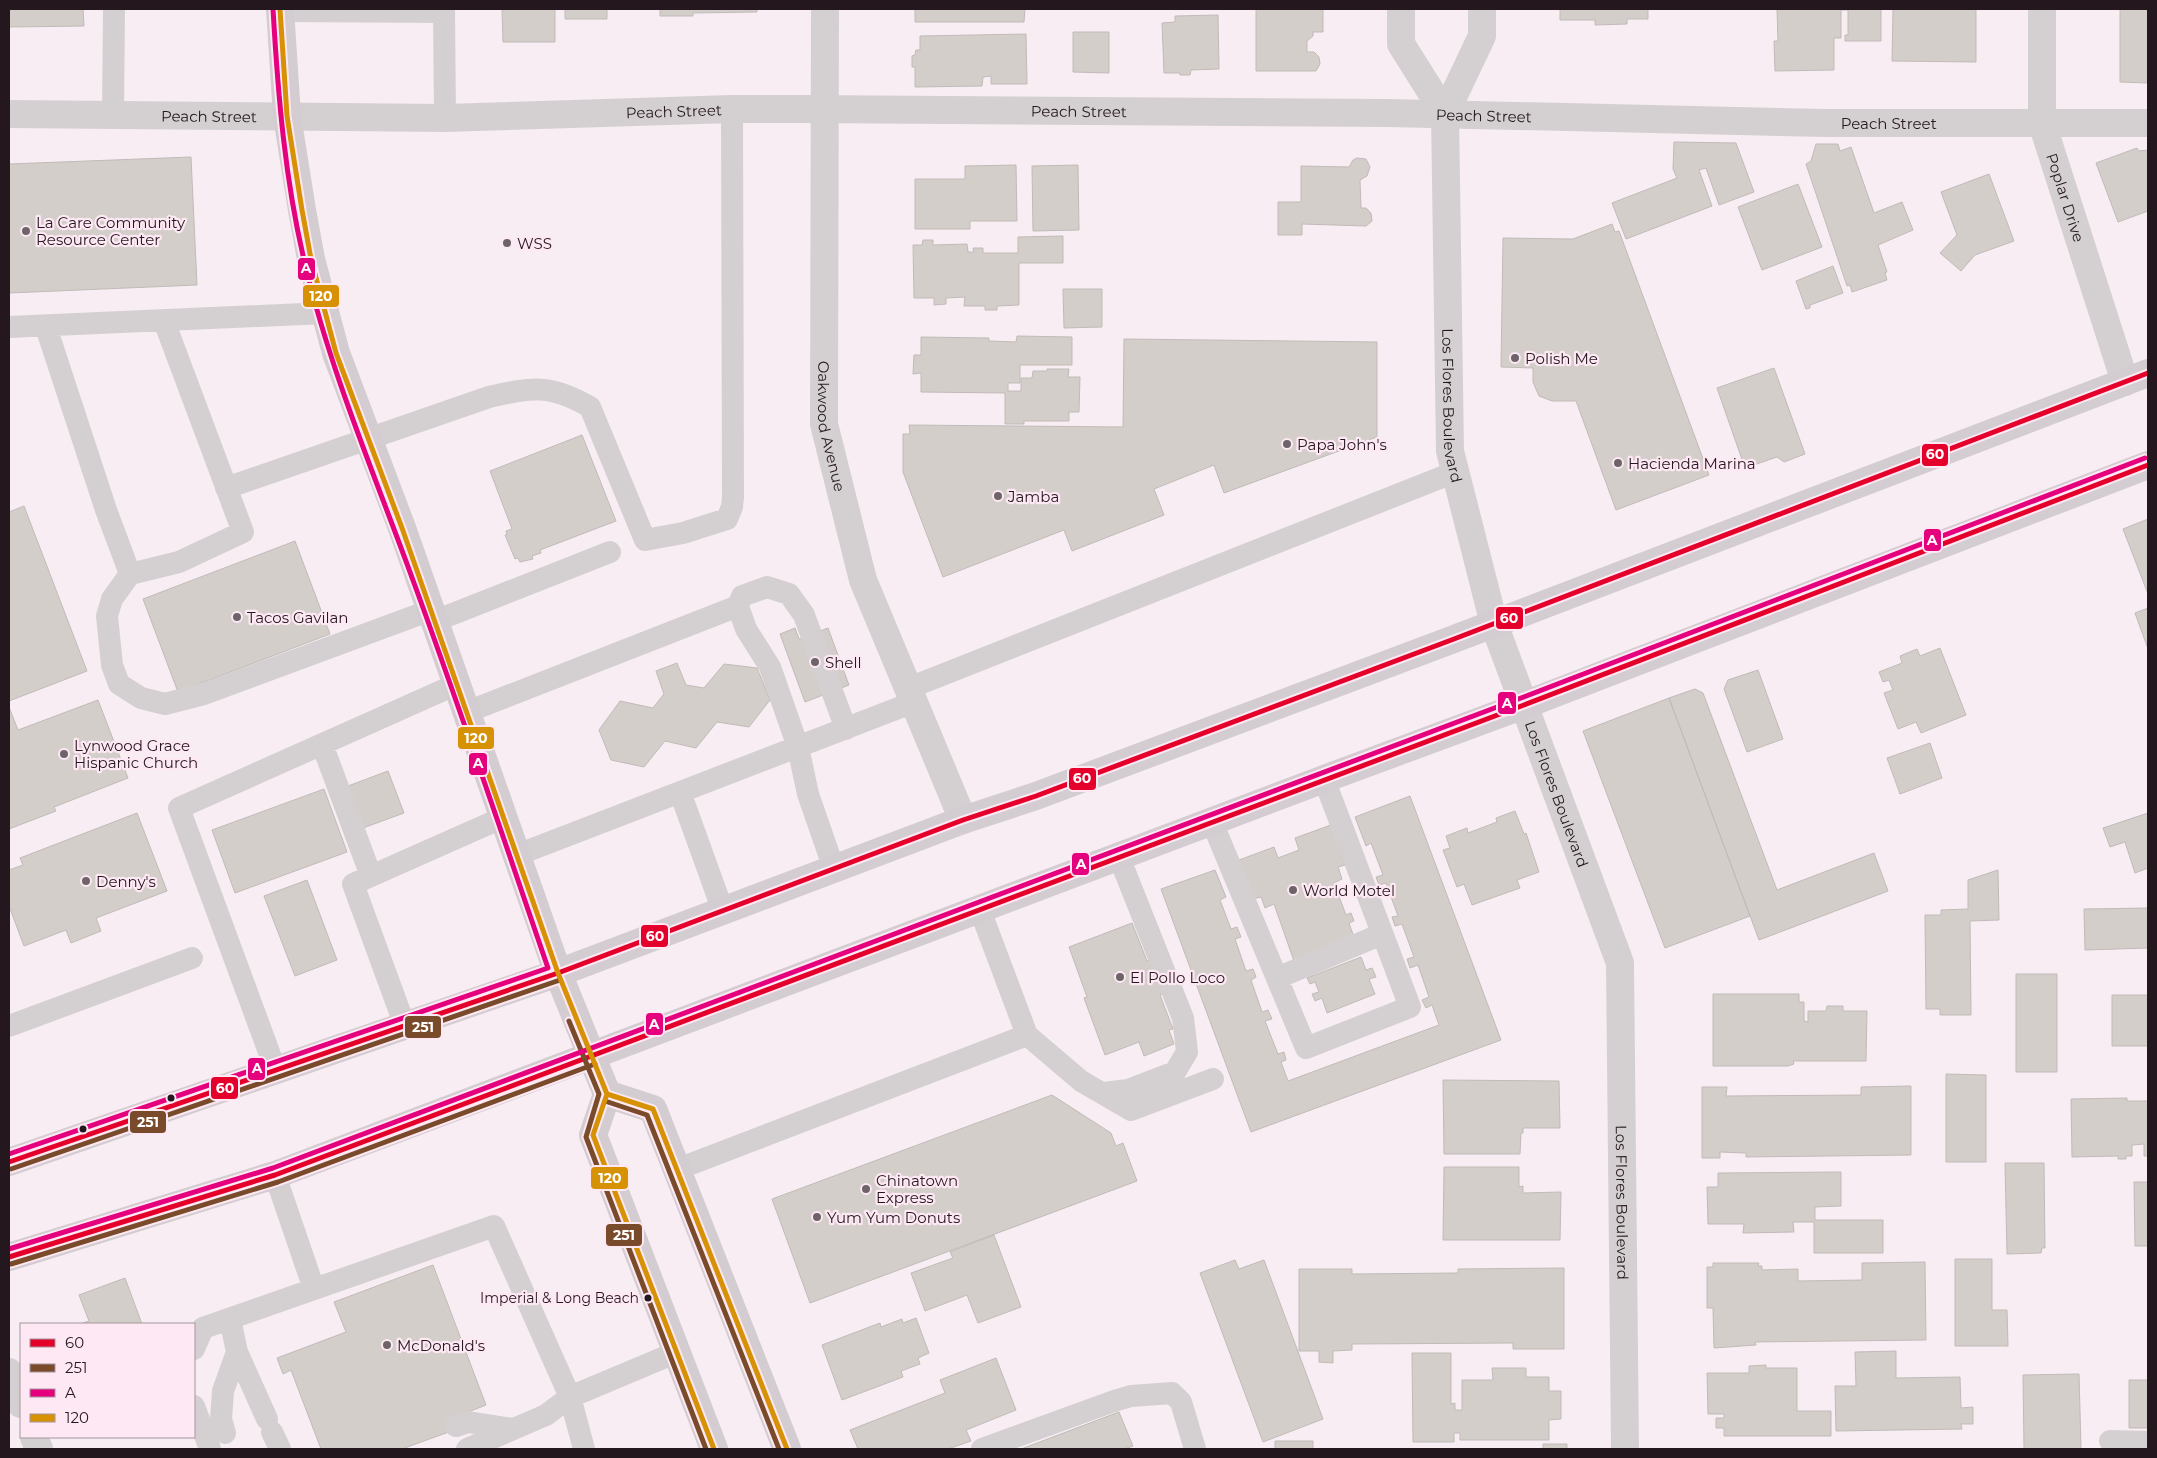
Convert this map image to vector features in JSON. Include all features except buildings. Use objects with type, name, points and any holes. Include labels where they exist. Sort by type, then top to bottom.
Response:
[{"type":"main road","points":[[280,10],[287,116],[311,259],[336,353],[433,615],[558,973],[607,1094],[593,1135],[714,1449]]},
{"type":"main road","points":[[9,1162],[558,973],[963,820],[1036,796],[1494,624],[2137,377]]},
{"type":"main road","points":[[9,1258],[275,1175],[1119,858],[1324,778],[1524,705],[2148,466]]},
{"type":"main road","points":[[607,1094],[653,1110],[678,1169],[787,1449]]},
{"type":"street","name":"Oakwood Avenue","points":[[825,9],[824,424],[864,580],[963,820]]},
{"type":"street","points":[[1401,9],[1401,44],[1445,114]]},
{"type":"street","name":"Los Flores Boulevard","points":[[1482,9],[1482,36],[1445,114],[1450,451],[1494,624],[1620,964],[1625,1449]]},
{"type":"street","name":"Poplar Drive","points":[[2042,9],[2042,123],[2137,377]]},
{"type":"street","name":"Peach Street","points":[[9,114],[445,118],[732,109],[825,109],[1445,114],[1817,123],[2148,123]]},
{"type":"street","points":[[9,1372],[20,1401]]},
{"type":"lane","points":[[113,115],[114,9]]},
{"type":"lane","points":[[280,10],[444,10],[445,118]]},
{"type":"lane","points":[[226,488],[489,397],[524,390],[551,390],[571,396],[590,408],[645,540],[683,533],[727,519],[732,507],[733,496],[732,109]]},
{"type":"lane","points":[[9,327],[46,327],[325,313]]},
{"type":"lane","points":[[164,321],[243,532],[179,562],[130,574],[112,599],[107,616],[112,665],[119,684],[141,698],[165,704],[204,694],[610,552]]},
{"type":"lane","points":[[46,327],[106,510],[130,574]]},
{"type":"lane","points":[[516,855],[846,729],[912,695],[1455,472]]},
{"type":"lane","points":[[834,869],[808,794],[798,747],[770,667],[746,629],[738,606],[742,596],[767,587],[789,594],[804,615],[846,729]]},
{"type":"lane","points":[[467,712],[738,606]]},
{"type":"lane","points":[[276,1071],[179,808],[457,684]]},
{"type":"lane","points":[[322,744],[371,876]]},
{"type":"lane","points":[[1212,822],[1306,1048],[1410,1007],[1324,778]]},
{"type":"lane","points":[[680,792],[723,911]]},
{"type":"lane","points":[[406,1026],[353,884],[504,818]]},
{"type":"lane","points":[[1104,1093],[1128,1090],[1175,1072],[1187,1052],[1183,1018],[1119,858]]},
{"type":"lane","points":[[980,910],[1027,1036],[1081,1082],[1104,1093],[1131,1110],[1213,1079]]},
{"type":"lane","points":[[1277,978],[1382,934]]},
{"type":"lane","points":[[9,1026],[192,958]]},
{"type":"lane","points":[[678,1169],[1027,1036]]},
{"type":"lane","points":[[275,1175],[314,1289]]},
{"type":"lane","points":[[195,1347],[203,1328],[494,1226],[570,1397],[584,1449]]},
{"type":"lane","points":[[230,1319],[236,1352],[273,1433]]},
{"type":"lane","points":[[224,1445],[221,1419],[223,1391],[236,1352]]},
{"type":"lane","points":[[467,1449],[546,1415],[570,1397],[676,1352]]},
{"type":"lane","points":[[982,1449],[1114,1401],[1131,1396],[1172,1393],[1181,1402],[1195,1449]]},
{"type":"lane","points":[[195,1407],[224,1445]]},
{"type":"lane","points":[[456,1426],[468,1422],[513,1430]]},
{"type":"lane","points":[[2110,1441],[2148,1442]]},
{"type":"transit line","name":"A","points":[[9,1154],[548,968],[449,679],[341,386],[316,305],[298,233],[287,170],[277,73],[273,9]]},
{"type":"transit line","name":"120","points":[[280,9],[287,116],[302,210],[311,259],[336,353],[402,528],[558,973],[607,1094],[593,1135],[714,1449]]},
{"type":"transit line","name":"60","points":[[9,1162],[558,973],[963,820],[1036,796],[1454,639],[2148,373]]},
{"type":"transit line","name":"A","points":[[9,1249],[273,1168],[1521,698],[2145,458]]},
{"type":"transit line","name":"60","points":[[9,1257],[275,1175],[1524,705],[2148,465]]},
{"type":"transit line","name":"251","points":[[11,1169],[560,980]]},
{"type":"transit line","name":"251","points":[[569,1021],[599,1094],[586,1137],[706,1449]]},
{"type":"transit line","name":"251","points":[[11,1264],[278,1182],[595,1064]]},
{"type":"transit line","name":"120","points":[[607,1094],[653,1109],[787,1449]]},
{"type":"transit line","name":"251","points":[[605,1101],[647,1115],[779,1449]]},
{"type":"place","name":"La Care Community Resource Center","points":[[26,231]]},
{"type":"place","name":"WSS","points":[[507,243]]},
{"type":"place","name":"Polish Me","points":[[1515,358]]},
{"type":"place","name":"Papa John's","points":[[1287,444]]},
{"type":"place","name":"Hacienda Marina","points":[[1618,463]]},
{"type":"place","name":"Jamba","points":[[998,496]]},
{"type":"place","name":"Tacos Gavilan","points":[[237,617]]},
{"type":"place","name":"Shell","points":[[815,662]]},
{"type":"place","name":"Lynwood Grace Hispanic Church","points":[[64,754]]},
{"type":"place","name":"Denny's","points":[[86,881]]},
{"type":"place","name":"World Motel","points":[[1293,890]]},
{"type":"place","name":"El Pollo Loco","points":[[1120,977]]},
{"type":"place","name":"Chinatown Express","points":[[866,1189]]},
{"type":"place","name":"Yum Yum Donuts","points":[[817,1217]]},
{"type":"place","name":"Imperial & Long Beach","points":[[648,1298]]},
{"type":"place","name":"McDonald's","points":[[387,1345]]}]
